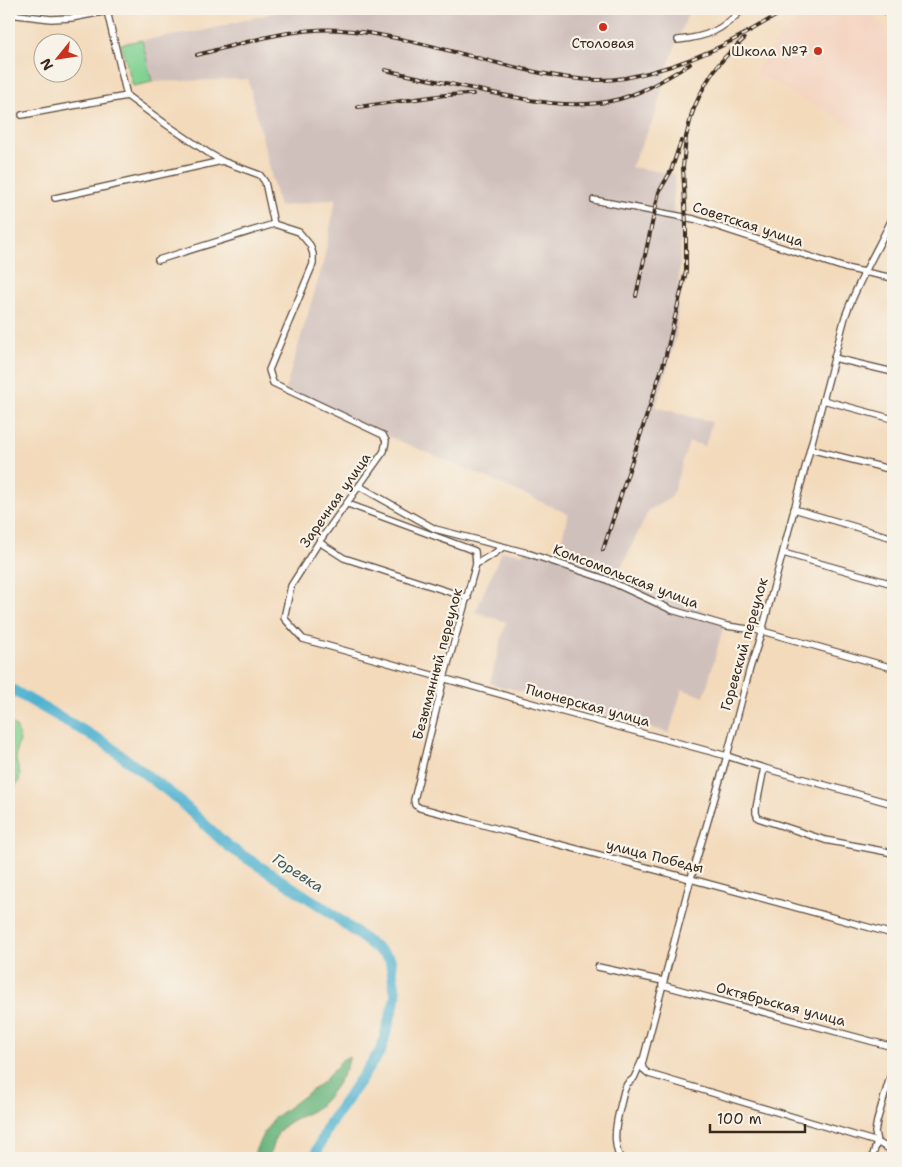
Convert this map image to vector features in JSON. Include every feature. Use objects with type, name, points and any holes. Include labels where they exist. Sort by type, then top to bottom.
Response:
[{"type":"main road","points":[[886,9],[893,15]]},
{"type":"street","points":[[9,14],[51,19],[119,9]]},
{"type":"street","points":[[678,40],[701,38],[727,25],[743,9]]},
{"type":"street","points":[[107,11],[127,96],[167,126],[222,161],[260,175],[265,182],[274,224],[158,260]]},
{"type":"street","points":[[22,115],[127,96]]},
{"type":"street","points":[[55,198],[222,161]]},
{"type":"street","name":"Советская улица","points":[[594,200],[694,219],[844,268],[893,278]]},
{"type":"street","name":"Горевский переулок","points":[[620,1158],[616,1150],[615,1133],[624,1090],[627,1084],[634,1078],[643,1059],[691,878],[762,631],[845,317],[853,294],[893,217]]},
{"type":"street","name":"Заречная улица","points":[[274,224],[299,232],[310,245],[313,254],[313,264],[269,370],[273,383],[383,435],[386,441],[384,450],[348,504],[319,542],[291,586],[284,618]]},
{"type":"street","points":[[834,358],[893,372]]},
{"type":"street","points":[[823,400],[893,419]]},
{"type":"street","points":[[810,449],[893,470]]},
{"type":"street","name":"Комсомольская улица","points":[[359,486],[435,529],[524,552],[605,579],[672,610],[728,626],[762,631],[893,668]]},
{"type":"street","points":[[348,504],[475,551],[476,564],[502,547]]},
{"type":"street","points":[[794,509],[893,538]]},
{"type":"street","points":[[319,542],[344,558],[468,598]]},
{"type":"street","points":[[783,553],[893,584]]},
{"type":"street","name":"Безымянный переулок","points":[[414,800],[444,678],[476,564]]},
{"type":"street","name":"Пионерская улица","points":[[284,618],[303,638],[893,804]]},
{"type":"street","points":[[764,768],[756,808],[758,818],[825,840],[893,852]]},
{"type":"street","name":"улица Победы","points":[[414,800],[415,805],[420,808],[461,817],[512,833],[691,878],[893,934]]},
{"type":"street","name":"Октябрьская улица","points":[[598,968],[662,983],[893,1047]]},
{"type":"street","points":[[643,1059],[644,1069],[649,1074],[877,1142],[893,1151]]},
{"type":"street","points":[[872,1158],[877,1142],[877,1120],[893,1067]]},
{"type":"shaded area","points":[[286,9],[690,9],[668,65],[655,116],[631,167],[675,174],[673,209],[682,224],[676,337],[656,407],[712,422],[705,446],[689,442],[671,498],[649,510],[617,576],[729,621],[726,629],[723,628],[704,697],[682,689],[669,733],[490,683],[506,622],[475,612],[502,551],[523,554],[526,546],[567,558],[562,539],[568,514],[285,390],[323,264],[336,198],[279,207],[248,79],[152,82],[142,40],[203,31]]},
{"type":"shaded area","points":[[806,9],[864,9],[893,34],[893,160],[884,152],[885,149],[846,123],[755,72],[783,32]]},
{"type":"green space","points":[[142,40],[152,82],[133,86],[121,44]]},
{"type":"green space","points":[[9,722],[17,728],[20,741],[17,747],[16,760],[20,774],[19,781],[11,792],[9,790]]},
{"type":"green space","points":[[349,1057],[342,1076],[332,1092],[321,1104],[317,1108],[291,1121],[280,1130],[269,1158],[252,1158],[262,1136],[274,1118],[324,1081],[343,1059]]},
{"type":"waterway","name":"Горевка","points":[[9,688],[105,743],[174,796],[228,846],[327,910],[390,959],[396,996],[381,1050],[328,1126],[314,1158]]},
{"type":"railway","points":[[197,55],[294,32],[333,29],[409,41],[562,77],[610,80],[648,73],[693,58],[734,40],[788,9]]},
{"type":"railway","points":[[691,116],[706,83],[718,65],[744,39]]},
{"type":"railway","points":[[385,70],[528,100],[577,104],[611,101],[632,95],[690,64]]},
{"type":"railway","points":[[358,107],[445,95],[473,94]]},
{"type":"railway","points":[[603,550],[665,359],[686,271],[683,167],[686,137],[693,110]]},
{"type":"railway","points":[[636,296],[659,192],[671,171],[681,141]]},
{"type":"place","name":"Столовая","points":[[603,27]]},
{"type":"place","name":"Школа №7","points":[[818,51]]}]
